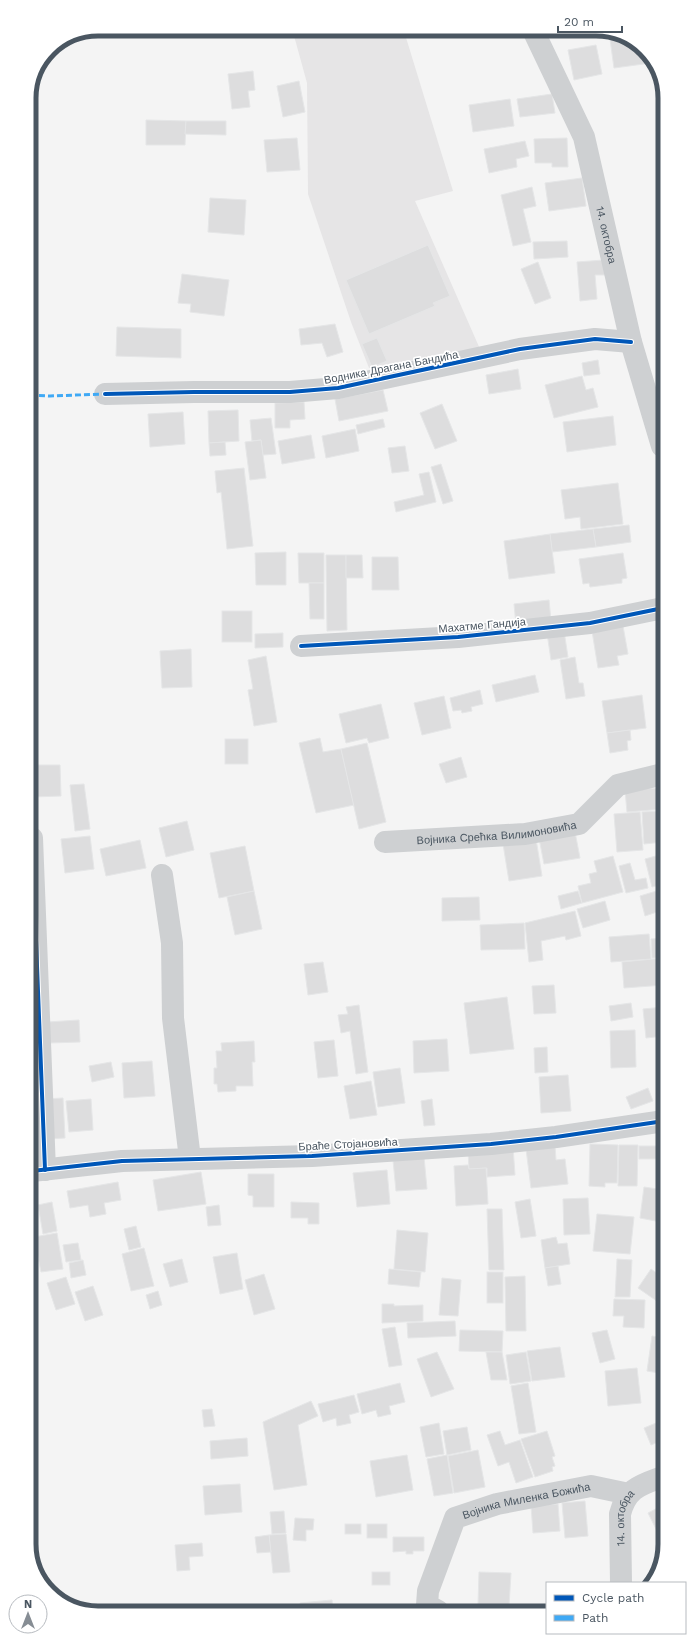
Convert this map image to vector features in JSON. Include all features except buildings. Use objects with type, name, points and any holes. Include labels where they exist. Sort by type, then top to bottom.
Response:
[{"type":"street","name":"14. октобра","points":[[536,36],[584,137],[631,342],[658,433]]},
{"type":"street","name":"Водника Драгана Бандића","points":[[105,394],[290,392],[338,388],[520,350],[595,339],[631,342]]},
{"type":"street","name":"Махатме Гандија","points":[[302,646],[458,637],[590,623],[658,609]]},
{"type":"street","name":"Војника Срећка Вилимоновића","points":[[385,842],[525,834],[579,824],[618,785],[658,775]]},
{"type":"street","points":[[162,875],[172,943],[173,1018],[190,1159]]},
{"type":"street","points":[[36,1060],[38,1171]]},
{"type":"street","name":"Браће Стојановића","points":[[38,1171],[122,1161],[312,1156],[490,1144],[556,1137],[658,1122]]},
{"type":"street","name":"14. октобра","points":[[621,1582],[620,1514],[623,1504],[629,1494],[638,1487],[658,1479]]},
{"type":"street","name":"Војника Миленка Божића","points":[[429,1606],[427,1605],[428,1591],[455,1518],[497,1504],[591,1486],[629,1494]]},
{"type":"shaded area","points":[[294,36],[406,36],[453,191],[415,201],[480,349],[369,368],[351,322],[308,194],[307,83]]},
{"type":"marked path","points":[[36,395],[105,394]]},
{"type":"cycle path","points":[[105,394],[290,392],[338,388],[520,349],[595,339],[631,342]]},
{"type":"cycle path","points":[[301,646],[458,637],[590,623],[658,609]]},
{"type":"cycle path","points":[[36,940],[45,1170]]},
{"type":"cycle path","points":[[36,1171],[122,1161],[312,1156],[491,1144],[556,1137],[658,1122]]}]
